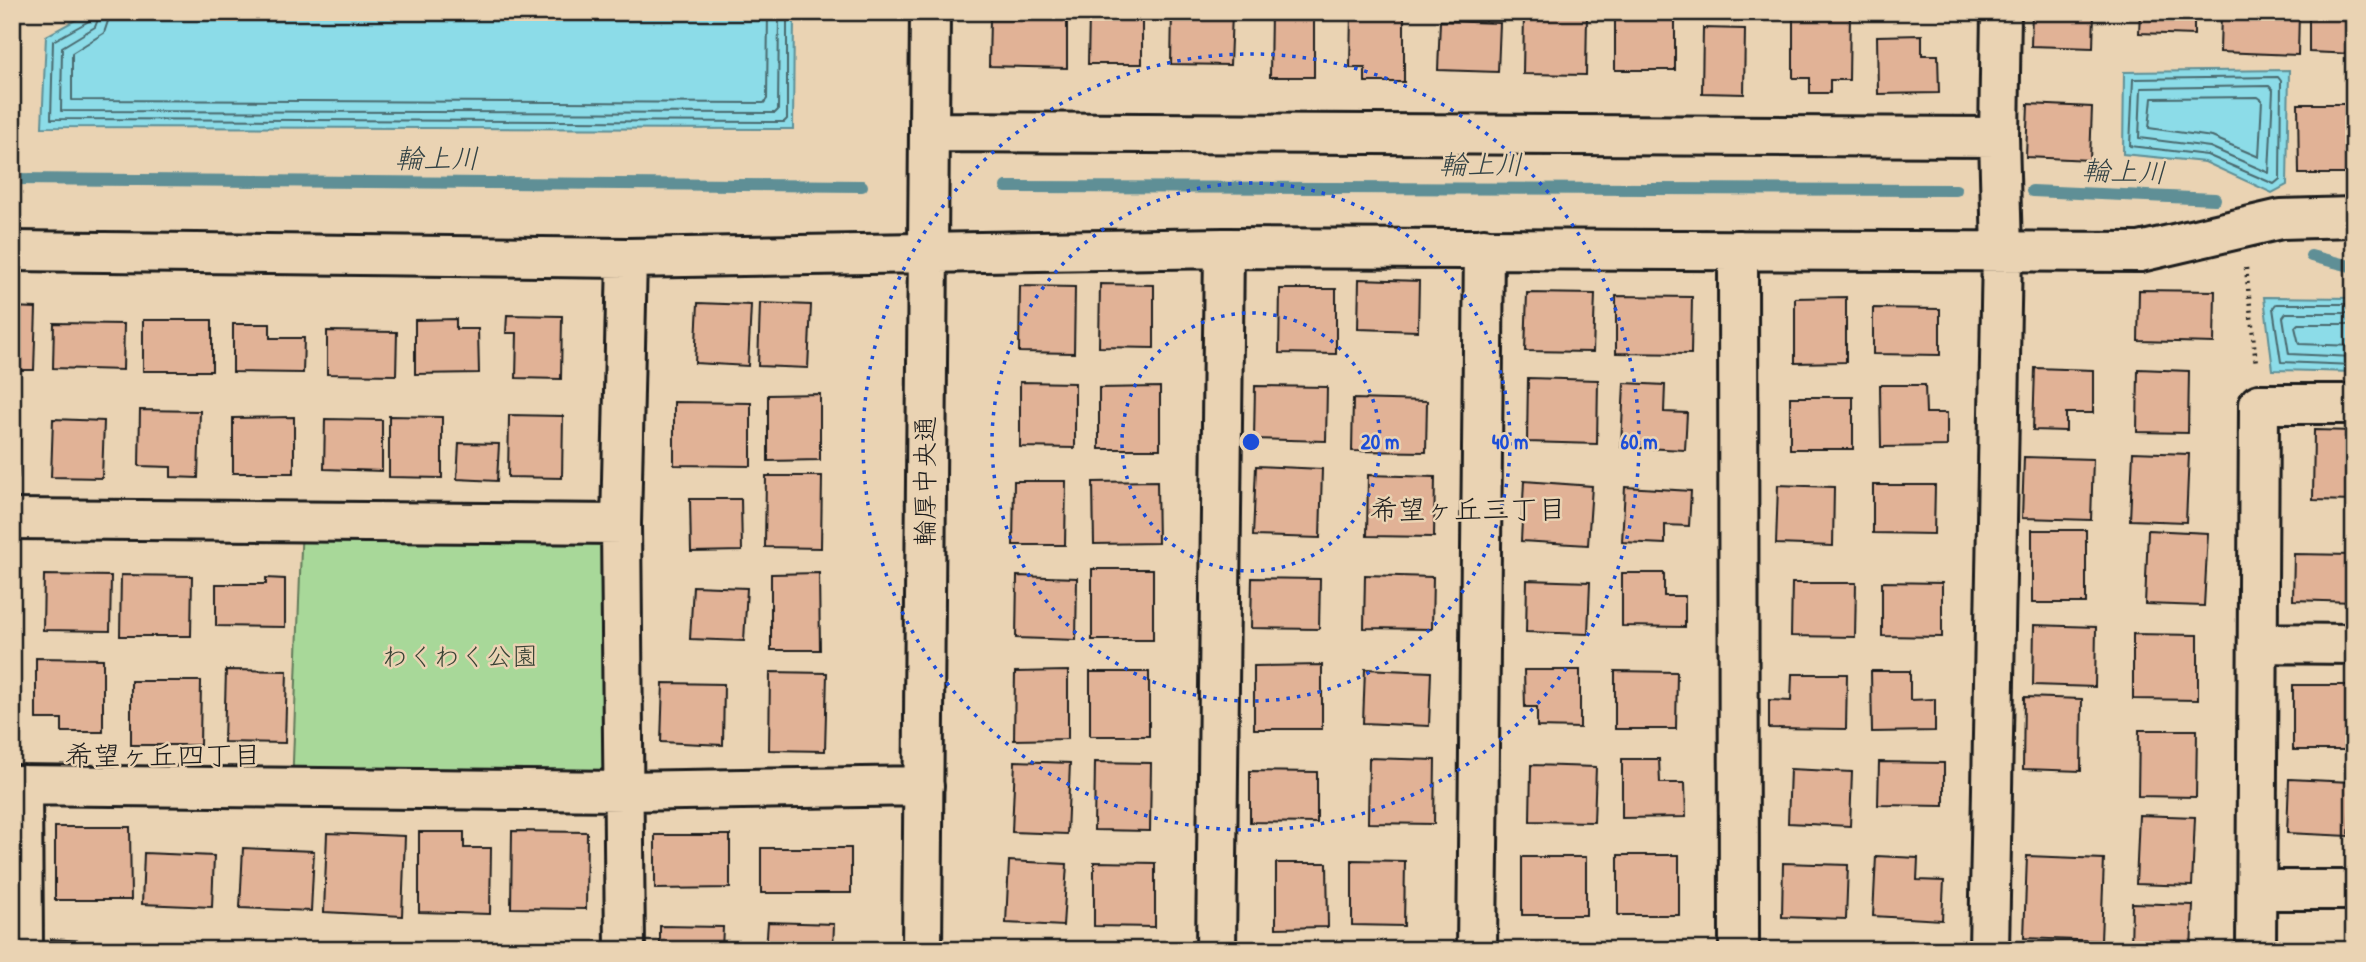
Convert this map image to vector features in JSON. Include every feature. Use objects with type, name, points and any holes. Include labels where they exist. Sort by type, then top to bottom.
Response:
[{"type":"street","name":"輪厚中央通","points":[[922,950],[930,12]]},
{"type":"street","points":[[1989,950],[2002,252],[1999,137],[2001,12]]},
{"type":"street","points":[[929,132],[1999,137]]},
{"type":"street","points":[[12,251],[628,258],[1224,248],[2140,252],[2281,219],[2354,218]]},
{"type":"street","points":[[1216,950],[1224,248]]},
{"type":"street","points":[[1477,950],[1484,248]]},
{"type":"street","points":[[1738,250],[1739,950]]},
{"type":"street","points":[[625,950],[621,524],[628,258]]},
{"type":"street","points":[[2256,950],[2259,404],[2354,404]]},
{"type":"street","points":[[12,519],[621,524]]},
{"type":"street","points":[[2258,643],[2354,644]]},
{"type":"street","points":[[23,950],[17,785],[625,791],[924,786]]},
{"type":"street","points":[[2256,890],[2354,890]]},
{"type":"path","points":[[2247,280],[2259,404]]},
{"type":"green space","name":"わくわく公園","points":[[302,522],[621,524],[625,791],[292,788]]},
{"type":"water","points":[[90,12],[794,12],[793,129],[42,127],[46,36]]},
{"type":"water","points":[[2289,70],[2287,185],[2272,193],[2205,162],[2123,154],[2124,72]]},
{"type":"water","points":[[2264,297],[2354,298],[2354,372],[2273,370]]},
{"type":"building","points":[[1172,12],[1232,12],[1230,65],[1171,64]]},
{"type":"building","points":[[1271,12],[1314,12],[1314,77],[1270,77]]},
{"type":"building","points":[[1351,12],[1404,13],[1404,82],[1365,82],[1365,68],[1350,68]]},
{"type":"building","points":[[1793,12],[1850,13],[1849,80],[1830,80],[1830,93],[1810,93],[1810,78],[1793,78]]},
{"type":"building","points":[[2032,12],[2094,12],[2093,48],[2031,46]]},
{"type":"building","points":[[2140,12],[2194,12],[2194,35],[2139,33]]},
{"type":"building","points":[[2221,12],[2299,12],[2298,55],[2220,52]]},
{"type":"building","points":[[2309,12],[2354,12],[2354,54],[2309,52]]},
{"type":"building","points":[[1524,13],[1587,15],[1586,75],[1523,74]]},
{"type":"building","points":[[1089,15],[1142,15],[1142,64],[1088,64]]},
{"type":"building","points":[[1615,18],[1675,19],[1675,70],[1615,70]]},
{"type":"building","points":[[990,19],[1067,20],[1067,68],[989,66]]},
{"type":"building","points":[[1440,21],[1500,23],[1498,72],[1438,70]]},
{"type":"building","points":[[1703,28],[1745,29],[1744,94],[1702,93]]},
{"type":"building","points":[[1922,35],[1922,55],[1938,55],[1939,93],[1878,94],[1877,36]]},
{"type":"building","points":[[2028,104],[2092,107],[2090,160],[2026,157]]},
{"type":"building","points":[[2298,104],[2354,104],[2354,174],[2299,174]]},
{"type":"building","points":[[1359,279],[1419,281],[1418,331],[1358,329]]},
{"type":"building","points":[[1100,284],[1154,285],[1154,348],[1099,347]]},
{"type":"building","points":[[1020,286],[1075,287],[1074,353],[1019,352]]},
{"type":"building","points":[[1280,289],[1336,289],[1336,354],[1279,353]]},
{"type":"building","points":[[2139,290],[2215,291],[2214,343],[2138,341]]},
{"type":"building","points":[[1527,293],[1595,294],[1593,352],[1525,351]]},
{"type":"building","points":[[1616,296],[1692,297],[1691,354],[1616,353]]},
{"type":"building","points":[[1846,297],[1846,362],[1795,363],[1795,298]]},
{"type":"building","points":[[698,303],[751,305],[748,366],[695,363]]},
{"type":"building","points":[[760,303],[811,305],[808,368],[758,366]]},
{"type":"building","points":[[12,307],[36,308],[34,370],[12,370]]},
{"type":"building","points":[[1873,308],[1940,309],[1940,355],[1873,354]]},
{"type":"building","points":[[507,315],[562,316],[561,379],[516,378],[517,333],[506,333]]},
{"type":"building","points":[[456,319],[456,329],[478,329],[479,373],[415,374],[415,320]]},
{"type":"building","points":[[143,320],[212,320],[212,371],[143,371]]},
{"type":"building","points":[[54,323],[124,324],[123,370],[53,368]]},
{"type":"building","points":[[233,324],[270,324],[270,338],[304,338],[303,373],[233,372]]},
{"type":"building","points":[[327,331],[397,332],[396,375],[327,374]]},
{"type":"building","points":[[2035,368],[2093,370],[2093,413],[2066,413],[2066,431],[2033,430]]},
{"type":"building","points":[[2138,369],[2189,371],[2188,433],[2137,432]]},
{"type":"building","points":[[1528,378],[1598,380],[1597,444],[1527,442]]},
{"type":"building","points":[[1020,382],[1075,383],[1075,448],[1020,447]]},
{"type":"building","points":[[1624,383],[1665,385],[1664,412],[1687,413],[1685,450],[1621,447]]},
{"type":"building","points":[[1880,385],[1925,385],[1926,413],[1947,413],[1947,446],[1881,447]]},
{"type":"building","points":[[1255,386],[1327,387],[1326,441],[1254,439]]},
{"type":"building","points":[[1160,387],[1160,449],[1099,449],[1099,388]]},
{"type":"building","points":[[820,394],[820,460],[768,461],[768,395]]},
{"type":"building","points":[[1790,397],[1853,397],[1853,449],[1790,449]]},
{"type":"building","points":[[1353,399],[1427,401],[1426,452],[1352,451]]},
{"type":"building","points":[[674,402],[751,403],[751,466],[674,465]]},
{"type":"building","points":[[140,410],[200,411],[198,478],[171,477],[171,467],[139,466]]},
{"type":"building","points":[[509,415],[563,416],[562,478],[508,477]]},
{"type":"building","points":[[389,416],[442,417],[442,478],[389,477]]},
{"type":"building","points":[[294,417],[294,473],[233,473],[233,418]]},
{"type":"building","points":[[53,419],[104,421],[102,478],[51,477]]},
{"type":"building","points":[[325,419],[382,420],[382,471],[324,469]]},
{"type":"building","points":[[12,421],[20,421],[18,477],[12,476]]},
{"type":"building","points":[[2314,430],[2354,431],[2354,501],[2313,500]]},
{"type":"building","points":[[459,443],[499,444],[497,481],[457,479]]},
{"type":"building","points":[[2133,452],[2189,454],[2186,522],[2130,520]]},
{"type":"building","points":[[2024,457],[2093,459],[2091,520],[2022,518]]},
{"type":"building","points":[[1256,466],[1322,469],[1320,538],[1253,536]]},
{"type":"building","points":[[1368,475],[1435,477],[1434,537],[1367,536]]},
{"type":"building","points":[[766,476],[822,476],[821,548],[765,547]]},
{"type":"building","points":[[1014,481],[1066,481],[1065,545],[1013,545]]},
{"type":"building","points":[[1157,481],[1158,543],[1094,544],[1093,482]]},
{"type":"building","points":[[1524,481],[1592,486],[1588,545],[1521,541]]},
{"type":"building","points":[[1778,485],[1834,487],[1833,546],[1776,544]]},
{"type":"building","points":[[1873,485],[1935,485],[1934,534],[1873,533]]},
{"type":"building","points":[[1625,487],[1691,491],[1689,526],[1665,525],[1665,544],[1622,542]]},
{"type":"building","points":[[690,499],[741,499],[742,551],[691,552]]},
{"type":"building","points":[[2032,530],[2086,530],[2086,603],[2032,603]]},
{"type":"building","points":[[2148,530],[2208,533],[2204,606],[2145,604]]},
{"type":"building","points":[[2294,554],[2354,555],[2354,602],[2293,600]]},
{"type":"building","points":[[1092,569],[1153,569],[1153,640],[1092,640]]},
{"type":"building","points":[[819,573],[820,650],[771,650],[771,574]]},
{"type":"building","points":[[1622,573],[1664,573],[1664,596],[1685,596],[1685,627],[1622,626]]},
{"type":"building","points":[[44,575],[111,576],[110,631],[43,630]]},
{"type":"building","points":[[121,575],[192,576],[191,636],[120,636]]},
{"type":"building","points":[[1365,575],[1433,577],[1432,629],[1364,628]]},
{"type":"building","points":[[1017,576],[1077,578],[1076,640],[1016,638]]},
{"type":"building","points":[[266,578],[285,579],[285,627],[216,626],[216,584],[266,584]]},
{"type":"building","points":[[1252,578],[1320,579],[1319,629],[1251,628]]},
{"type":"building","points":[[1527,580],[1590,582],[1588,634],[1526,632]]},
{"type":"building","points":[[1882,582],[1942,583],[1942,637],[1882,636]]},
{"type":"building","points":[[1792,583],[1856,583],[1855,637],[1791,636]]},
{"type":"building","points":[[693,586],[747,588],[744,641],[690,639]]},
{"type":"building","points":[[2034,625],[2096,627],[2095,687],[2033,685]]},
{"type":"building","points":[[2133,634],[2198,635],[2198,700],[2133,699]]},
{"type":"building","points":[[36,658],[103,659],[103,732],[62,732],[62,719],[36,719]]},
{"type":"building","points":[[1322,665],[1322,729],[1254,729],[1254,666]]},
{"type":"building","points":[[1365,669],[1431,672],[1429,726],[1363,723]]},
{"type":"building","points":[[226,670],[287,671],[285,743],[224,742]]},
{"type":"building","points":[[1524,670],[1580,670],[1580,728],[1537,727],[1537,707],[1525,707]]},
{"type":"building","points":[[1068,671],[1068,739],[1014,740],[1015,672]]},
{"type":"building","points":[[1615,671],[1677,672],[1676,729],[1615,729]]},
{"type":"building","points":[[1871,671],[1910,671],[1910,700],[1935,699],[1935,731],[1872,732]]},
{"type":"building","points":[[770,672],[827,673],[825,751],[769,750]]},
{"type":"building","points":[[1090,672],[1149,672],[1149,736],[1090,736]]},
{"type":"building","points":[[1792,674],[1847,674],[1846,729],[1769,728],[1769,700],[1791,701]]},
{"type":"building","points":[[131,681],[201,681],[200,745],[131,745]]},
{"type":"building","points":[[663,683],[724,684],[723,745],[661,742]]},
{"type":"building","points":[[2293,685],[2354,685],[2354,750],[2293,750]]},
{"type":"building","points":[[2024,697],[2082,699],[2081,771],[2023,769]]},
{"type":"building","points":[[2139,730],[2197,730],[2196,797],[2138,796]]},
{"type":"building","points":[[1369,758],[1435,760],[1434,824],[1368,823]]},
{"type":"building","points":[[1622,759],[1659,759],[1660,783],[1685,783],[1686,817],[1622,818]]},
{"type":"building","points":[[1015,761],[1070,763],[1067,834],[1012,832]]},
{"type":"building","points":[[1095,762],[1151,763],[1150,831],[1094,830]]},
{"type":"building","points":[[1879,762],[1944,763],[1944,806],[1878,805]]},
{"type":"building","points":[[1531,765],[1596,767],[1594,822],[1530,821]]},
{"type":"building","points":[[1790,769],[1852,772],[1850,826],[1788,823]]},
{"type":"building","points":[[1250,771],[1317,772],[1317,823],[1250,822]]},
{"type":"building","points":[[2289,779],[2351,782],[2349,836],[2287,833]]},
{"type":"building","points":[[2139,815],[2195,817],[2192,886],[2136,884]]},
{"type":"building","points":[[55,827],[130,827],[131,900],[55,900]]},
{"type":"building","points":[[512,831],[587,832],[586,909],[511,908]]},
{"type":"building","points":[[419,832],[464,832],[464,848],[491,848],[490,914],[419,912]]},
{"type":"building","points":[[327,833],[405,836],[402,916],[324,912]]},
{"type":"building","points":[[655,835],[730,835],[730,888],[655,889]]},
{"type":"building","points":[[243,848],[314,851],[311,911],[240,908]]},
{"type":"building","points":[[761,848],[851,848],[851,893],[761,893]]},
{"type":"building","points":[[144,853],[214,856],[212,907],[142,904]]},
{"type":"building","points":[[1618,855],[1679,855],[1679,915],[1618,915]]},
{"type":"building","points":[[1876,856],[1918,858],[1917,880],[1944,881],[1942,920],[1873,916]]},
{"type":"building","points":[[2027,856],[2104,859],[2101,941],[2024,938]]},
{"type":"building","points":[[1522,857],[1586,857],[1586,915],[1522,915]]},
{"type":"building","points":[[1352,860],[1405,861],[1404,926],[1352,925]]},
{"type":"building","points":[[1009,861],[1067,864],[1063,926],[1006,923]]},
{"type":"building","points":[[1094,862],[1155,863],[1155,927],[1094,926]]},
{"type":"building","points":[[1276,863],[1327,863],[1328,927],[1276,928]]},
{"type":"building","points":[[1783,863],[1848,865],[1846,919],[1782,917]]},
{"type":"building","points":[[2132,903],[2193,905],[2191,950],[2131,950]]},
{"type":"building","points":[[768,922],[834,924],[833,950],[766,950]]},
{"type":"building","points":[[660,926],[723,927],[722,950],[660,950]]},
{"type":"building","points":[[51,939],[82,941],[82,950],[50,950]]},
{"type":"building","points":[[519,946],[576,947],[576,950],[519,950]]},
{"type":"building","points":[[1666,948],[1666,950],[1618,950]]},
{"type":"waterway","name":"輪上川","points":[[12,179],[862,186]]},
{"type":"waterway","name":"輪上川","points":[[1006,187],[1956,190]]},
{"type":"waterway","name":"輪上川","points":[[2032,191],[2215,199]]},
{"type":"waterway","name":"輪上川","points":[[2311,256],[2354,267]]},
{"type":"district","name":"希望ヶ丘三丁目","points":[[1468,509]]},
{"type":"district","name":"希望ヶ丘四丁目","points":[[163,755]]}]
